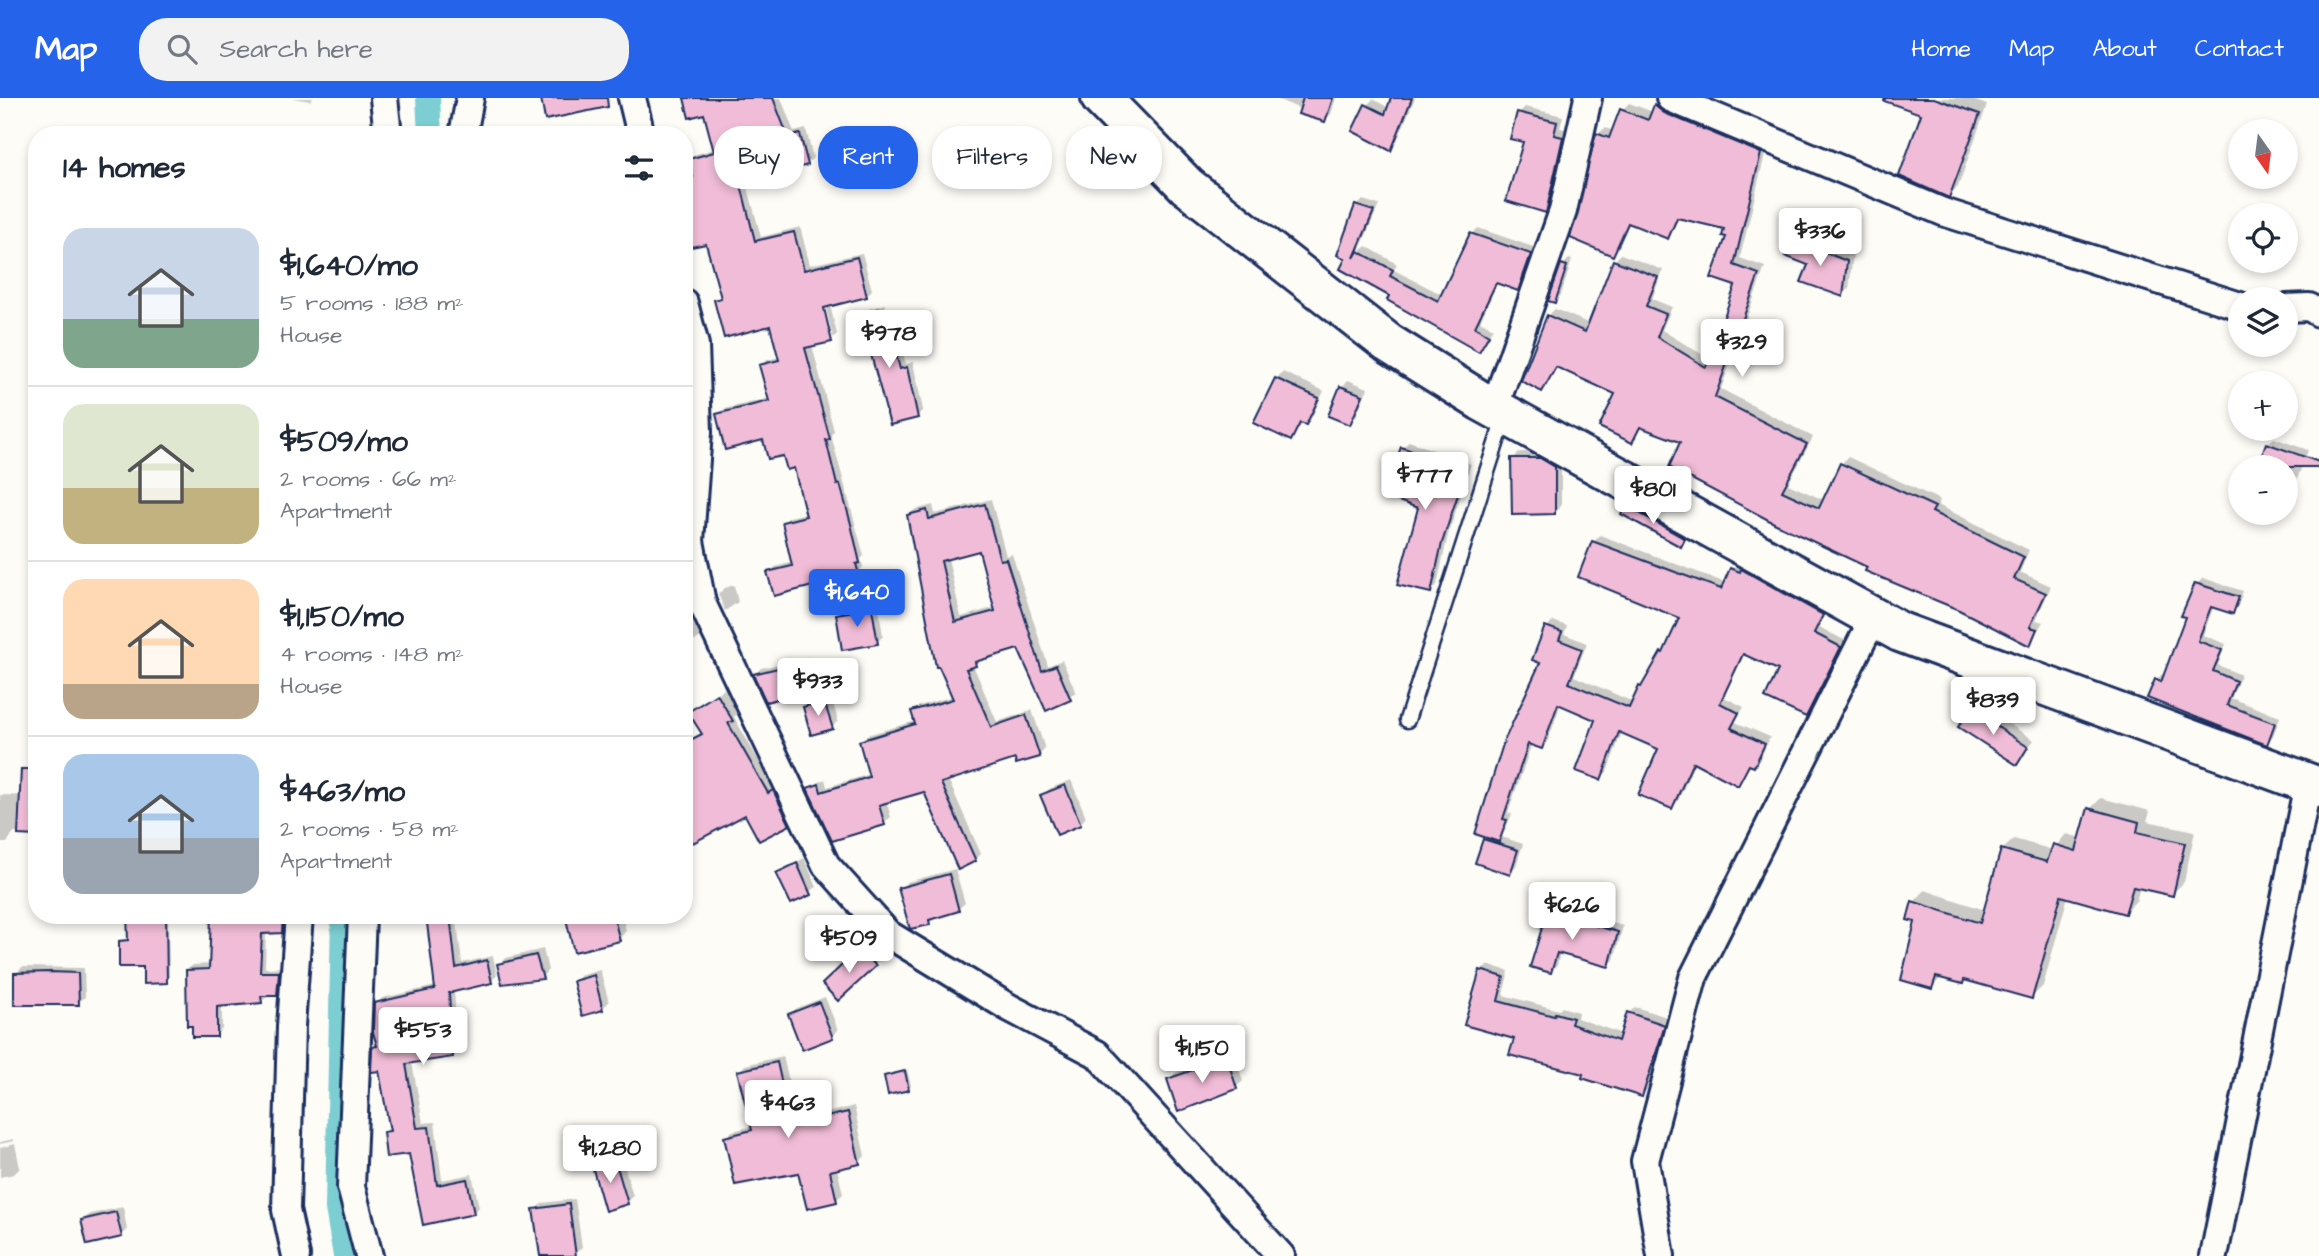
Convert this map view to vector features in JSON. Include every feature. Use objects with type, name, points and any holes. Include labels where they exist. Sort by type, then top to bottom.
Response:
[{"type":"street","points":[[384,98],[387,126]]},
{"type":"street","points":[[465,126],[470,98]]},
{"type":"street","points":[[632,98],[639,126]]},
{"type":"street","points":[[1101,98],[1187,186],[1388,343],[1481,401],[1900,632],[2314,785],[2214,1256]]},
{"type":"street","points":[[1500,410],[1563,211],[1588,98]]},
{"type":"street","points":[[1670,98],[1943,212],[2228,302]]},
{"type":"street","points":[[2298,307],[2309,307],[2319,313]]},
{"type":"street","points":[[693,337],[698,432],[693,500]]},
{"type":"street","points":[[693,556],[702,603],[826,866],[888,934],[1008,1007],[1097,1054],[1281,1256]]},
{"type":"street","points":[[1661,1256],[1645,1161],[1693,978],[1874,617]]},
{"type":"street","points":[[296,1256],[286,1210],[291,1026],[298,924]]},
{"type":"street","points":[[362,924],[351,1187],[369,1256]]},
{"type":"lane","points":[[1407,720],[1484,471],[1500,410]]},
{"type":"building","points":[[541,98],[607,98],[608,107],[545,120]]},
{"type":"building","points":[[684,98],[773,98],[784,126],[714,126],[714,152],[704,114],[689,118]]},
{"type":"building","points":[[1303,98],[1333,98],[1325,122],[1298,114]]},
{"type":"building","points":[[1391,98],[1412,98],[1391,151],[1352,131],[1365,104],[1385,114]]},
{"type":"building","points":[[1885,98],[1934,98],[1980,114],[1949,198],[1899,176],[1921,114],[1884,101]]},
{"type":"building","points":[[1654,105],[1664,113],[1761,153],[1734,265],[1759,274],[1715,397],[1807,444],[1782,491],[1819,508],[1840,463],[1935,507],[1932,512],[2024,557],[2014,579],[2046,593],[2030,627],[2037,629],[2030,646],[1959,610],[1865,571],[1867,567],[1776,524],[1669,467],[1680,442],[1640,427],[1632,443],[1599,427],[1615,394],[1556,367],[1542,392],[1521,381],[1547,315],[1585,332],[1613,260],[1658,277],[1646,306],[1666,314],[1657,337],[1706,367],[1735,286],[1711,278],[1726,237],[1722,236],[1724,229],[1677,218],[1668,239],[1628,223],[1613,256],[1570,238],[1596,133],[1609,138],[1620,109],[1648,120]]},
{"type":"building","points":[[1517,112],[1557,122],[1554,135],[1563,137],[1546,213],[1506,201],[1523,142],[1510,139]]},
{"type":"building","points":[[804,150],[808,165],[804,166]]},
{"type":"building","points":[[714,152],[714,189],[742,189],[755,241],[794,232],[804,270],[857,257],[867,297],[824,308],[832,342],[805,348],[830,439],[826,440],[837,485],[840,484],[851,524],[860,563],[856,564],[859,574],[774,596],[767,572],[792,566],[782,522],[806,516],[794,468],[787,470],[783,456],[768,459],[763,440],[725,450],[716,414],[769,401],[759,365],[779,360],[770,326],[724,338],[714,300],[721,298],[706,244],[693,247],[693,158]]},
{"type":"building","points":[[1355,205],[1374,211],[1354,258],[1358,251],[1393,270],[1390,276],[1438,301],[1470,233],[1531,254],[1518,291],[1496,283],[1475,327],[1489,335],[1479,352],[1387,300],[1389,296],[1340,269],[1345,259],[1337,255]]},
{"type":"building","points":[[1792,240],[1847,261],[1843,297],[1801,282],[1808,265],[1785,256]]},
{"type":"building","points":[[1561,264],[1567,266],[1555,303],[1548,301]]},
{"type":"building","points":[[879,309],[884,326],[888,324],[900,369],[907,367],[918,418],[890,425],[860,314]]},
{"type":"building","points":[[1275,378],[1319,398],[1306,425],[1300,423],[1291,441],[1253,423]]},
{"type":"building","points":[[1340,386],[1363,395],[1350,425],[1328,416]]},
{"type":"building","points":[[2266,443],[2319,462],[2319,467],[2298,467],[2298,455],[2262,455]]},
{"type":"building","points":[[1401,447],[1466,470],[1442,543],[1431,593],[1397,585],[1418,508],[1398,501],[1402,491],[1387,486]]},
{"type":"building","points":[[1511,458],[1540,458],[1555,467],[1555,514],[1512,515]]},
{"type":"building","points":[[985,504],[1000,560],[1006,559],[1042,671],[1056,665],[1071,700],[1046,711],[1018,649],[975,662],[976,666],[966,669],[991,727],[1026,715],[1040,757],[1016,764],[1015,759],[941,783],[976,861],[958,870],[924,792],[879,805],[885,825],[832,841],[807,788],[819,784],[821,792],[869,777],[859,741],[915,724],[911,711],[953,699],[939,667],[936,667],[907,515],[927,510],[929,519]],"holes":[[[979,551],[995,611],[955,622],[941,561]]]},
{"type":"building","points":[[1625,505],[1685,539],[1681,547],[1621,514]]},
{"type":"building","points":[[1592,541],[1721,589],[1730,568],[1740,572],[1741,569],[1823,615],[1814,633],[1841,647],[1806,717],[1765,698],[1778,670],[1743,654],[1720,703],[1739,713],[1731,728],[1765,744],[1754,767],[1749,765],[1738,786],[1693,762],[1672,809],[1638,795],[1658,749],[1619,732],[1601,780],[1576,771],[1595,720],[1558,704],[1542,749],[1528,744],[1503,819],[1507,820],[1499,842],[1475,834],[1504,741],[1540,663],[1532,660],[1545,626],[1562,632],[1559,640],[1582,649],[1569,683],[1629,708],[1639,686],[1641,687],[1661,652],[1663,653],[1679,618],[1578,577]]},
{"type":"building","points":[[2195,583],[2239,597],[2233,614],[2211,607],[2198,641],[2222,650],[2213,671],[2236,681],[2227,705],[2275,723],[2267,745],[2147,698],[2155,679],[2161,682],[2185,617],[2181,616]]},
{"type":"building","points":[[872,608],[878,644],[842,650],[836,614]]},
{"type":"building","points":[[803,662],[812,690],[766,702],[753,674]]},
{"type":"building","points":[[717,694],[733,721],[728,723],[768,793],[773,790],[790,825],[759,841],[745,815],[693,843],[693,738],[702,734],[693,720],[693,709]]},
{"type":"building","points":[[824,701],[833,729],[811,735],[803,707]]},
{"type":"building","points":[[1970,709],[2028,747],[2017,765],[1958,727]]},
{"type":"building","points":[[21,769],[28,769],[28,836],[18,835]]},
{"type":"building","points":[[1065,785],[1081,825],[1057,835],[1040,795]]},
{"type":"building","points":[[2088,808],[2139,822],[2137,832],[2185,843],[2173,896],[2133,887],[2125,914],[2061,896],[2032,999],[1964,980],[1963,984],[1936,977],[1932,989],[1901,980],[1915,922],[1907,920],[1912,901],[1980,923],[2001,849],[2047,862],[2053,844],[2076,851]]},
{"type":"building","points":[[1483,839],[1518,850],[1510,875],[1475,863]]},
{"type":"building","points":[[797,863],[811,895],[791,904],[776,873]]},
{"type":"building","points":[[949,874],[959,911],[929,920],[930,925],[910,929],[898,888]]},
{"type":"building","points":[[1548,908],[1569,914],[1568,918],[1618,932],[1609,967],[1557,953],[1551,973],[1530,967]]},
{"type":"building","points":[[127,924],[166,924],[167,983],[143,984],[143,967],[119,967],[119,941],[128,940]]},
{"type":"building","points":[[211,924],[282,924],[282,933],[262,934],[260,972],[279,972],[277,996],[261,996],[262,1003],[217,1007],[217,1037],[192,1037],[192,1026],[187,1026],[186,970],[209,969]]},
{"type":"building","points":[[427,924],[451,924],[456,968],[487,960],[492,983],[449,993],[453,1057],[406,1064],[417,1128],[429,1127],[437,1185],[467,1179],[474,1214],[423,1225],[409,1154],[386,1157],[383,1132],[390,1131],[379,1071],[371,1072],[372,1047],[377,1046],[373,1032],[374,1003],[435,989]]},
{"type":"building","points":[[567,924],[615,924],[620,941],[574,952]]},
{"type":"building","points":[[860,948],[876,966],[838,1001],[822,984]]},
{"type":"building","points":[[536,955],[543,979],[502,984],[497,964]]},
{"type":"building","points":[[1480,970],[1504,977],[1498,1001],[1554,1016],[1555,1013],[1573,1018],[1571,1024],[1618,1041],[1627,1012],[1665,1025],[1642,1097],[1582,1078],[1583,1074],[1509,1055],[1514,1039],[1464,1025]]},
{"type":"building","points":[[14,973],[78,973],[79,1005],[14,1005]]},
{"type":"building","points":[[594,975],[603,1010],[582,1016],[573,981]]},
{"type":"building","points":[[819,1002],[833,1038],[802,1050],[788,1014]]},
{"type":"building","points":[[1227,1058],[1237,1089],[1178,1112],[1167,1079]]},
{"type":"building","points":[[777,1062],[791,1125],[848,1112],[860,1164],[830,1171],[837,1202],[807,1209],[798,1173],[735,1185],[724,1137],[752,1130],[737,1071]]},
{"type":"building","points":[[905,1071],[909,1090],[888,1095],[884,1076]]},
{"type":"building","points":[[615,1160],[628,1204],[605,1211],[592,1166]]},
{"type":"building","points":[[569,1204],[576,1256],[540,1256],[533,1209]]},
{"type":"building","points":[[116,1212],[122,1237],[87,1245],[81,1220]]},
{"type":"waterway","points":[[428,98],[430,126]]},
{"type":"waterway","points":[[343,924],[337,1208],[345,1256]]}]
